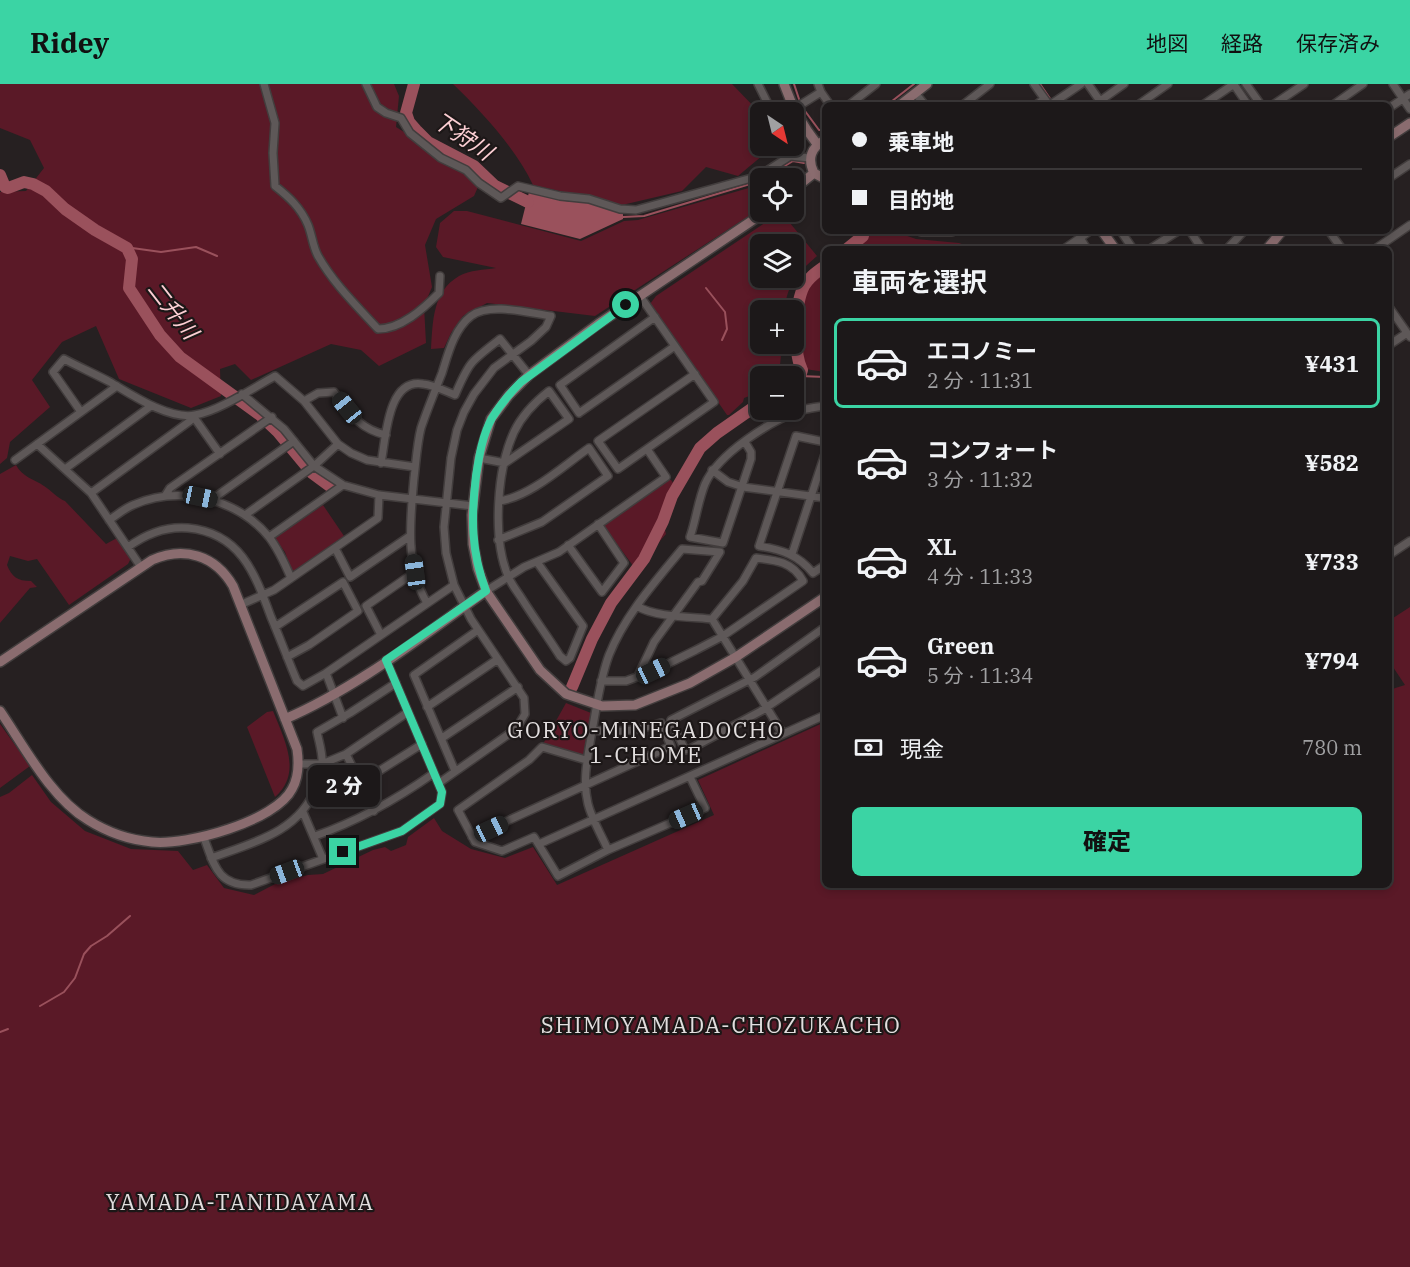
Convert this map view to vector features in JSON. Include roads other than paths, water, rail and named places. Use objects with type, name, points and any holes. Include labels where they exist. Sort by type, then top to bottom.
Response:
[{"type":"street","points":[[264,84],[275,123],[273,153],[275,186],[289,196],[300,210],[317,255],[345,295],[378,329],[385,329],[414,316],[431,301],[439,293],[440,276]]},
{"type":"street","points":[[366,84],[377,107],[401,118],[410,133],[441,158],[466,170],[479,183],[501,198],[518,186],[636,210],[759,176],[790,156],[810,158]]},
{"type":"street","points":[[758,84],[767,102]]},
{"type":"street","points":[[784,84],[789,102]]},
{"type":"street","points":[[818,84],[828,102]]},
{"type":"street","points":[[862,84],[867,91]]},
{"type":"street","points":[[853,102],[876,84]]},
{"type":"street","points":[[904,102],[927,84]]},
{"type":"street","points":[[967,102],[990,84]]},
{"type":"street","points":[[1034,84],[1047,102]]},
{"type":"street","points":[[1050,102],[1081,84]]},
{"type":"street","points":[[1088,84],[1100,101],[1124,84]]},
{"type":"street","points":[[1142,102],[1168,84]]},
{"type":"street","points":[[1246,84],[1259,102]]},
{"type":"street","points":[[1277,102],[1304,84]]},
{"type":"street","points":[[1337,102],[1363,84]]},
{"type":"street","points":[[1393,84],[1410,109]]},
{"type":"street","points":[[1207,102],[1231,86],[1235,86],[1246,102]]},
{"type":"street","points":[[804,103],[821,92]]},
{"type":"street","points":[[915,93],[922,102]]},
{"type":"street","points":[[1392,106],[1410,94]]},
{"type":"street","points":[[1392,135],[1410,123]]},
{"type":"street","points":[[804,126],[821,142],[812,150],[810,158],[814,172],[822,177]]},
{"type":"street","points":[[1392,176],[1410,164]]},
{"type":"street","points":[[804,180],[814,172]]},
{"type":"street","points":[[750,222],[640,296],[529,375],[509,395],[491,419],[478,458],[473,506],[473,544],[478,569],[486,591],[540,670],[566,694],[596,704],[617,707],[644,703],[736,657],[822,599]]},
{"type":"street","points":[[1379,246],[1410,225]]},
{"type":"street","points":[[1068,246],[1086,234]]},
{"type":"street","points":[[1155,246],[1173,234]]},
{"type":"street","points":[[1231,246],[1242,234]]},
{"type":"street","points":[[1270,246],[1280,234]]},
{"type":"street","points":[[1080,238],[1085,246]]},
{"type":"street","points":[[640,296],[695,374],[714,402],[618,469],[598,441],[695,374]]},
{"type":"street","points":[[427,603],[420,591],[415,572],[410,536],[412,499],[421,429],[451,347],[464,323],[471,316],[487,310],[496,309],[551,316],[546,327],[494,368],[484,379],[464,412],[457,430],[451,458],[444,527],[446,553],[454,585],[478,630],[518,687],[524,698],[525,707],[520,725],[438,783]]},
{"type":"street","points":[[1392,311],[1409,335],[1392,344]]},
{"type":"street","points":[[655,317],[560,385],[579,413],[675,346]]},
{"type":"street","points":[[381,463],[393,399],[408,386],[424,384],[455,395],[467,366],[500,339],[529,375]]},
{"type":"street","points":[[81,412],[52,372],[64,359],[151,406],[193,416],[215,408],[275,376],[304,401],[338,444],[351,453],[367,460],[415,467]]},
{"type":"street","points":[[15,460],[117,386]]},
{"type":"street","points":[[478,458],[505,463],[569,419],[549,391],[532,405],[515,430],[505,463],[497,524],[498,540],[508,577],[560,656],[566,661],[570,658],[583,626],[537,562]]},
{"type":"street","points":[[304,401],[318,393],[334,392],[360,425],[386,435]]},
{"type":"street","points":[[242,394],[272,417],[314,466],[343,485],[380,495],[473,506]]},
{"type":"street","points":[[65,469],[151,406]]},
{"type":"street","points":[[745,442],[751,452],[751,459],[723,543],[690,537],[705,484],[724,456],[745,442],[787,416],[805,409],[822,406]]},
{"type":"street","points":[[193,416],[220,454]]},
{"type":"street","points":[[92,493],[190,421],[193,416]]},
{"type":"street","points":[[165,496],[170,488],[272,417]]},
{"type":"street","points":[[822,441],[796,436],[759,546],[776,548],[792,554],[804,562],[813,573],[822,567]]},
{"type":"street","points":[[215,500],[218,495],[294,441]]},
{"type":"street","points":[[37,444],[92,493],[141,567]]},
{"type":"street","points":[[245,515],[314,466],[338,444]]},
{"type":"street","points":[[498,540],[542,522],[608,476],[589,448],[526,492],[500,501]]},
{"type":"street","points":[[285,719],[334,695],[486,591],[524,567],[568,545],[666,477],[647,449]]},
{"type":"street","points":[[792,554],[822,464]]},
{"type":"street","points":[[712,471],[728,482],[743,487],[822,498]]},
{"type":"street","points":[[269,537],[343,485]]},
{"type":"street","points":[[240,605],[263,595],[291,578],[378,518],[380,495]]},
{"type":"street","points":[[109,520],[131,506],[165,496],[192,496],[215,500],[245,515],[269,537],[291,578]]},
{"type":"street","points":[[568,545],[602,592],[624,562],[598,524]]},
{"type":"street","points":[[128,547],[153,532],[180,528],[205,531],[236,549],[250,566],[297,681],[303,686],[326,673],[454,585]]},
{"type":"street","points":[[335,548],[350,577],[410,536]]},
{"type":"street","points":[[1392,553],[1410,541]]},
{"type":"street","points":[[609,850],[589,806],[585,785],[586,760],[596,704],[610,654],[620,632],[637,606],[682,549],[720,552],[702,581],[698,582],[654,642],[638,676]]},
{"type":"street","points":[[0,662],[152,560],[183,552],[204,557],[213,562],[227,576],[297,749],[299,764],[292,790],[280,804],[258,817],[204,838],[167,842],[145,841],[104,829],[85,818],[58,794],[0,711]]},
{"type":"street","points":[[601,681],[626,681],[723,636],[803,581],[793,567],[782,562],[756,558],[743,581],[712,619]]},
{"type":"street","points":[[381,635],[366,606],[415,572]]},
{"type":"street","points":[[275,627],[343,582],[358,611],[309,645],[287,657]]},
{"type":"street","points":[[637,606],[641,609],[673,615],[712,619]]},
{"type":"street","points":[[712,619],[783,734]]},
{"type":"street","points":[[822,629],[750,680],[671,720],[685,750],[732,728],[822,670]]},
{"type":"street","points":[[455,771],[414,675],[478,630]]},
{"type":"street","points":[[427,707],[498,659]]},
{"type":"street","points":[[204,838],[216,869],[226,880],[239,885],[251,885],[402,831],[440,804],[442,792],[386,660]]},
{"type":"street","points":[[326,673],[343,718]]},
{"type":"street","points":[[212,858],[270,836],[303,812],[312,799],[322,764],[317,732],[343,718],[396,683]]},
{"type":"street","points":[[442,738],[518,687]]},
{"type":"street","points":[[299,764],[322,764],[346,754],[408,712]]},
{"type":"street","points":[[539,844],[822,716]]},
{"type":"street","points":[[472,837],[671,746],[661,723],[620,733],[592,730]]},
{"type":"street","points":[[360,783],[422,744]]},
{"type":"street","points":[[586,760],[542,747],[529,760],[459,810],[475,842],[502,851],[534,837],[558,876],[609,850],[705,808],[690,777]]},
{"type":"street","points":[[346,754],[374,811]]},
{"type":"street","points":[[315,836],[374,811],[405,794],[434,773]]},
{"type":"street","points":[[303,812],[323,859]]},
{"type":"waterway","name":"下狩川","points":[[414,84],[406,113],[409,122],[416,130],[428,142],[474,166],[495,186],[528,202]]},
{"type":"waterway","points":[[794,84],[799,99]]},
{"type":"waterway","points":[[891,102],[914,84]]},
{"type":"waterway","points":[[1040,84],[1051,100]]},
{"type":"waterway","points":[[805,111],[819,130],[822,130]]},
{"type":"waterway","points":[[781,168],[793,161],[804,163]]},
{"type":"waterway","name":"二升川","points":[[0,175],[5,187],[24,182],[46,191],[65,209],[95,230],[127,248],[132,259],[129,288],[160,335],[180,357],[260,415],[278,432],[312,473],[331,487]]},
{"type":"waterway","points":[[623,217],[644,216],[750,184]]},
{"type":"waterway","points":[[851,246],[863,236]]},
{"type":"waterway","points":[[125,247],[161,252],[196,247],[217,256]]},
{"type":"waterway","points":[[800,366],[796,340],[801,294],[808,280],[822,268]]},
{"type":"waterway","points":[[706,288],[725,312],[727,329],[722,340]]},
{"type":"waterway","points":[[804,376],[822,377]]},
{"type":"waterway","points":[[572,687],[592,639],[611,603],[644,559],[663,521],[672,496],[700,448],[750,410]]},
{"type":"waterway","points":[[40,1006],[64,992],[75,978],[84,954],[130,916]]},
{"type":"waterway","points":[[0,1032],[8,1029]]},
{"type":"district","name":"GORYO-MINEGADOCHO 1-CHOME","points":[[646,742]]},
{"type":"district","name":"SHIMOYAMADA-CHOZUKACHO","points":[[721,1025]]},
{"type":"district","name":"YAMADA-TANIDAYAMA","points":[[240,1202]]}]
